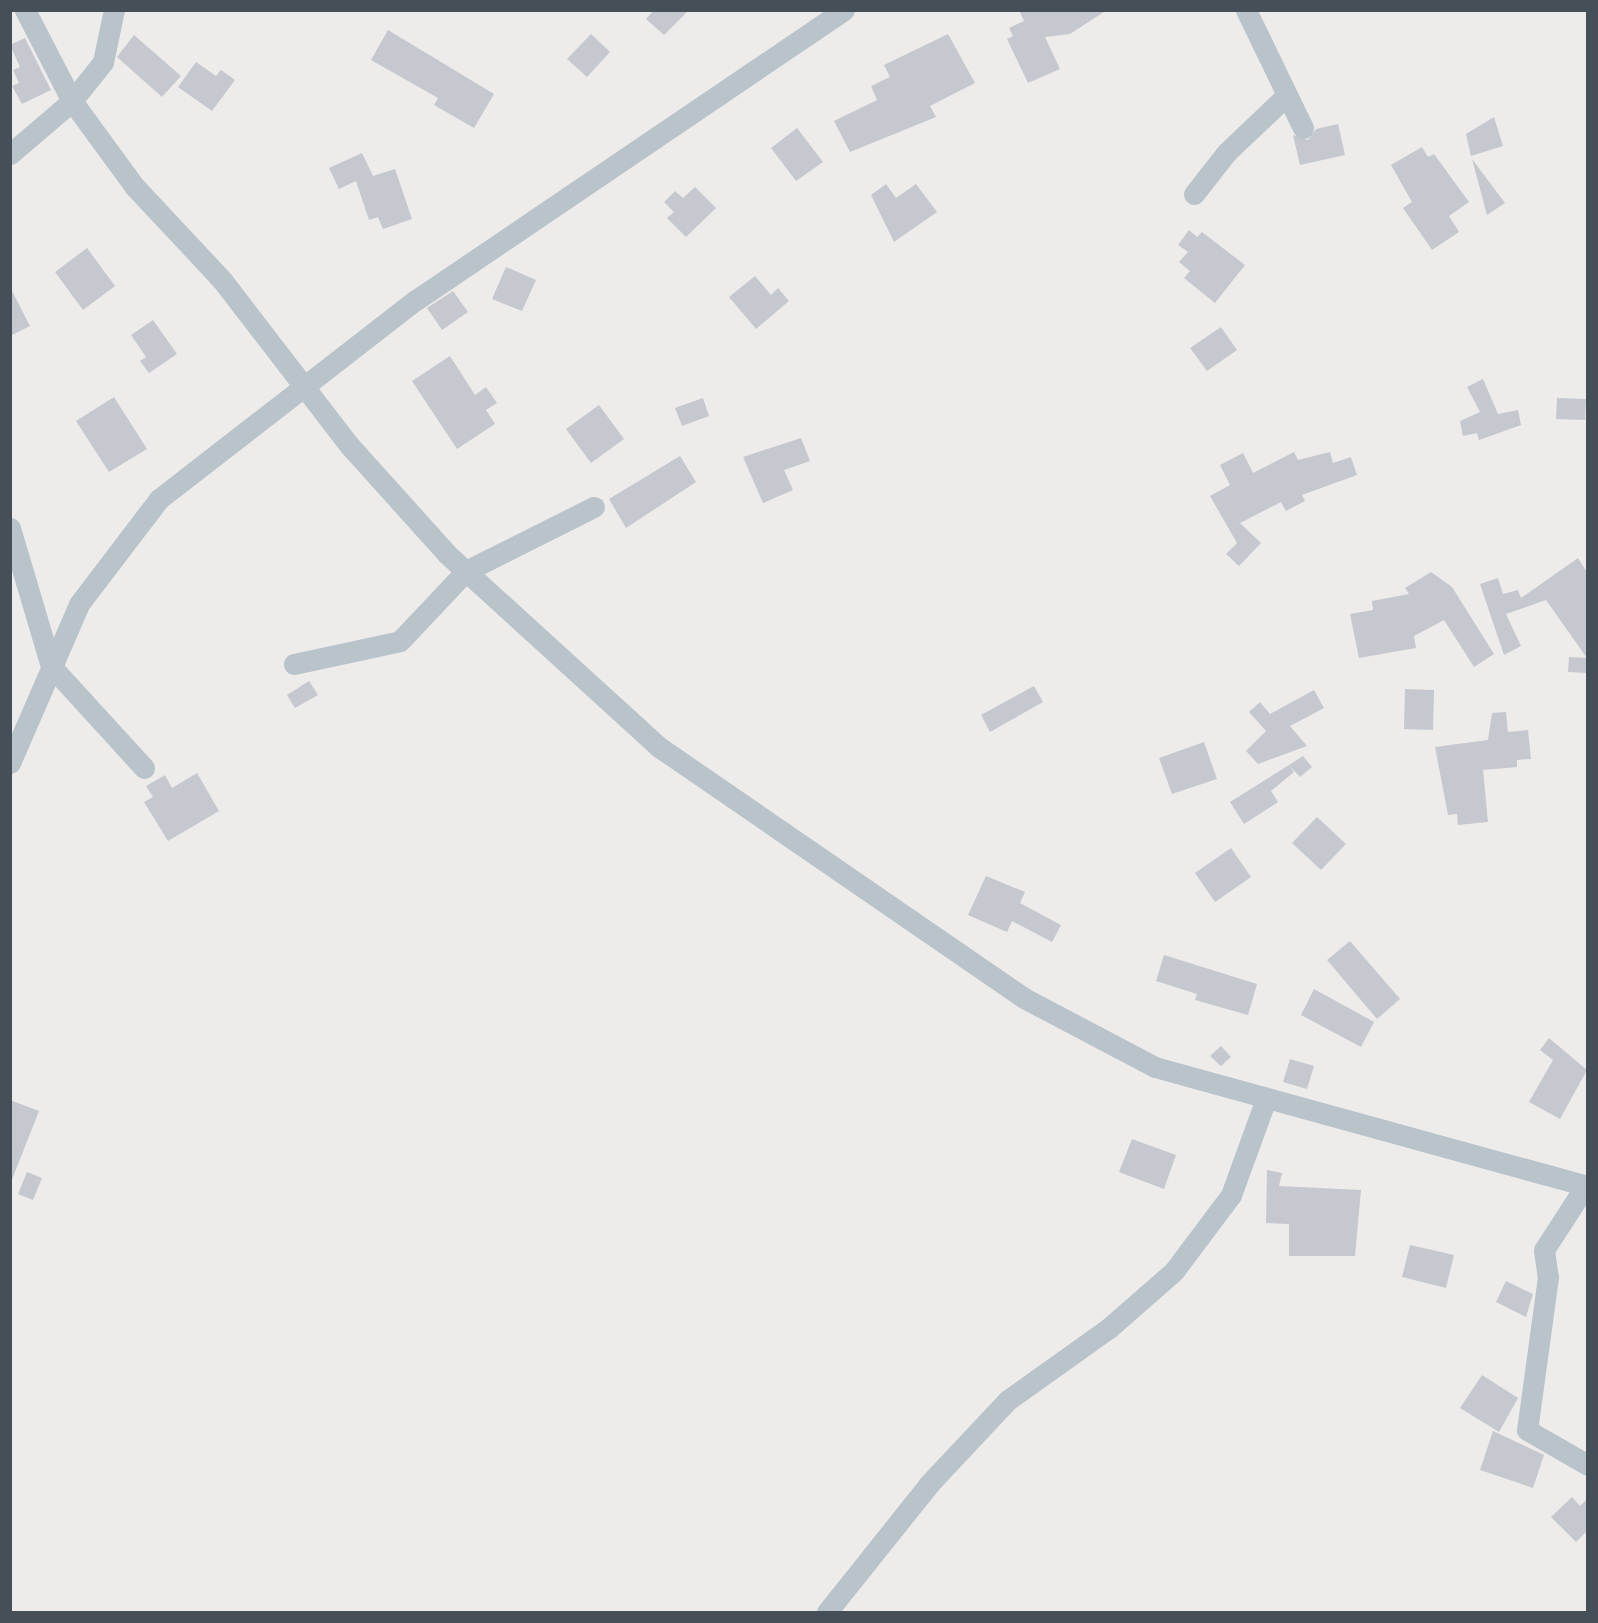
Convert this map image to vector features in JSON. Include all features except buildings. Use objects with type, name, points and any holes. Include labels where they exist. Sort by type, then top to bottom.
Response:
[{"type":"street","points":[[25,10],[72,101],[135,187],[222,280],[308,387],[349,445],[466,571],[659,747],[1024,998],[1155,1067],[1587,1185],[1544,1250],[1548,1277],[1527,1430],[1587,1465]]},
{"type":"street","points":[[10,154],[72,101],[103,62],[114,10]]},
{"type":"street","points":[[10,763],[79,604],[159,499],[308,387],[416,300],[513,230],[844,10]]},
{"type":"street","points":[[1246,10],[1285,97],[1303,128]]},
{"type":"street","points":[[1194,194],[1227,152],[1285,97]]},
{"type":"street","points":[[294,664],[400,641],[466,571],[594,507]]},
{"type":"street","points":[[10,528],[51,666],[144,768]]},
{"type":"street","points":[[827,1612],[928,1484],[1008,1400],[1109,1328],[1174,1271],[1231,1195],[1266,1099]]}]
